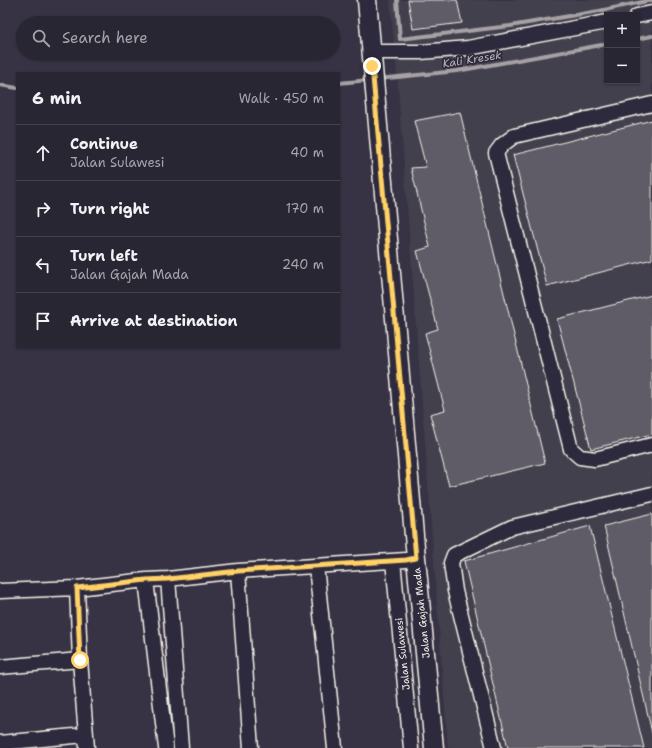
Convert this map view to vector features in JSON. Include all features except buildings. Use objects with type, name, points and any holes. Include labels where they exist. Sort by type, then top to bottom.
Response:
[{"type":"main road","name":"Jalan Gajah Mada","points":[[367,0],[434,748]]},
{"type":"street","points":[[640,15],[652,13]]},
{"type":"street","points":[[372,59],[421,52],[468,48],[604,23]]},
{"type":"street","points":[[652,104],[514,136],[502,145],[496,153],[571,449],[580,457],[595,459],[652,445]]},
{"type":"street","points":[[494,748],[456,591],[451,563],[454,555],[512,527],[652,494]]},
{"type":"street","points":[[0,592],[77,588],[238,571],[393,561],[416,558]]},
{"type":"street","name":"Jalan Sulawesi","points":[[393,561],[411,748]]},
{"type":"street","points":[[316,566],[335,748]]},
{"type":"street","points":[[238,571],[251,748]]},
{"type":"street","points":[[168,579],[182,748]]},
{"type":"street","points":[[146,580],[166,748]]},
{"type":"street","points":[[0,743],[86,741],[80,660],[77,588]]},
{"type":"street","points":[[0,667],[80,660]]},
{"type":"street","points":[[164,731],[182,748]]},
{"type":"shaded area","points":[[390,0],[652,0],[652,748],[448,748],[397,74]]},
{"type":"waterway","points":[[397,0],[400,39],[510,26],[599,11],[652,0]]},
{"type":"waterway","name":"Kali Kresek","points":[[640,38],[652,36]]},
{"type":"waterway","name":"Kali Kresek","points":[[378,79],[457,71],[604,45]]},
{"type":"waterway","name":"Kali Kresek","points":[[340,83],[369,80]]},
{"type":"waterway","name":"Kali Kresek","points":[[0,85],[16,88]]},
{"type":"route","points":[[80,660],[77,588],[238,571],[406,560],[416,558],[372,66]]}]
